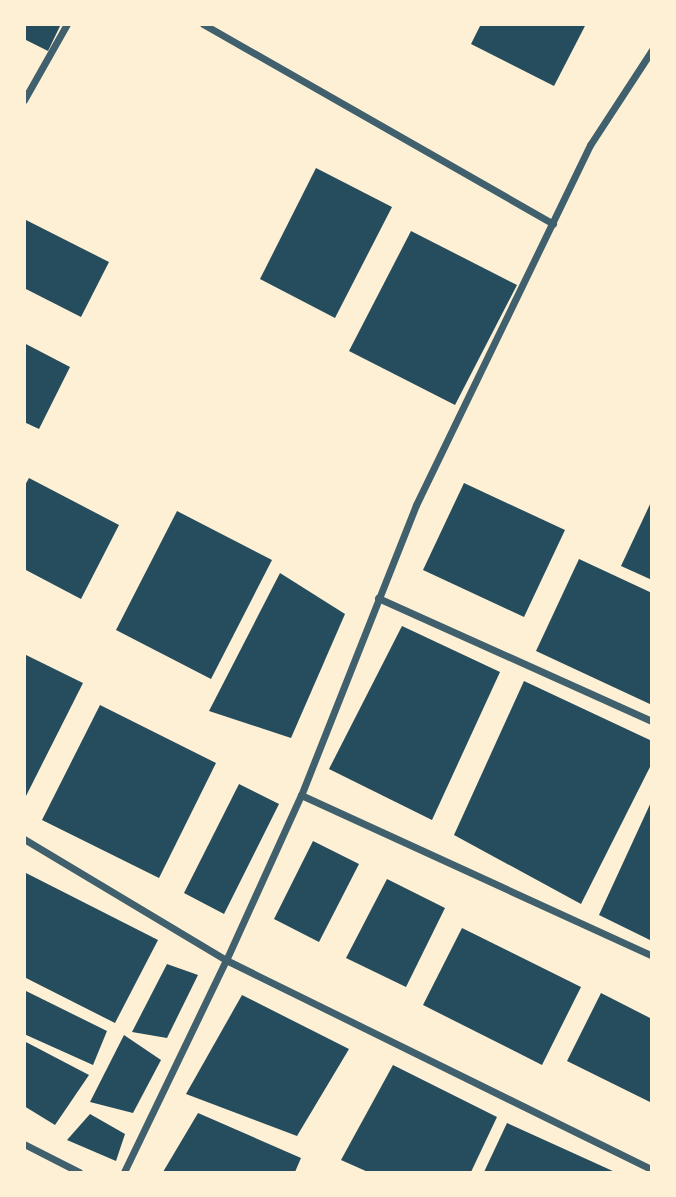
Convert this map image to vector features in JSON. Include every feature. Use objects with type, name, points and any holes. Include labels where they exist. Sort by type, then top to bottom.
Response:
[{"type":"street","points":[[24,100],[67,24]]},
{"type":"street","points":[[203,24],[553,223]]},
{"type":"street","points":[[124,1172],[226,960],[301,795],[416,505],[590,145],[652,50]]},
{"type":"street","points":[[378,598],[652,721]]},
{"type":"street","points":[[301,795],[652,956]]},
{"type":"street","points":[[24,839],[226,960],[652,1170]]},
{"type":"street","points":[[24,1144],[79,1172]]},
{"type":"building","points":[[24,24],[61,24],[48,51],[24,39]]},
{"type":"building","points":[[481,24],[586,24],[554,86],[471,44]]},
{"type":"building","points":[[316,168],[392,207],[335,318],[260,279]]},
{"type":"building","points":[[24,219],[109,262],[81,317],[24,288]]},
{"type":"building","points":[[411,231],[517,285],[455,405],[349,351]]},
{"type":"building","points":[[24,343],[70,367],[39,429],[24,422]]},
{"type":"building","points":[[29,478],[119,525],[81,599],[24,569],[24,487]]},
{"type":"building","points":[[464,483],[565,530],[524,617],[423,570]]},
{"type":"building","points":[[652,500],[652,580],[621,566]]},
{"type":"building","points":[[177,511],[272,560],[211,679],[116,630]]},
{"type":"building","points":[[579,559],[652,593],[652,705],[536,651]]},
{"type":"building","points":[[280,573],[345,614],[291,738],[209,711]]},
{"type":"building","points":[[402,626],[500,672],[432,820],[329,769]]},
{"type":"building","points":[[24,654],[83,683],[24,800]]},
{"type":"building","points":[[524,681],[652,741],[652,763],[581,904],[454,835]]},
{"type":"building","points":[[100,705],[216,763],[159,878],[42,820]]},
{"type":"building","points":[[239,784],[279,804],[224,914],[184,893]]},
{"type":"building","points":[[652,800],[652,941],[599,915]]},
{"type":"building","points":[[313,841],[359,864],[319,942],[274,919]]},
{"type":"building","points":[[24,872],[158,940],[115,1023],[24,977]]},
{"type":"building","points":[[387,879],[445,908],[406,987],[346,958]]},
{"type":"building","points":[[462,928],[581,987],[542,1065],[423,1005]]},
{"type":"building","points":[[167,964],[198,975],[167,1038],[132,1032]]},
{"type":"building","points":[[24,990],[107,1031],[93,1065],[24,1034]]},
{"type":"building","points":[[601,993],[652,1019],[652,1103],[567,1061]]},
{"type":"building","points":[[242,995],[349,1049],[297,1136],[186,1094]]},
{"type":"building","points":[[124,1035],[161,1060],[133,1113],[90,1102]]},
{"type":"building","points":[[24,1041],[89,1075],[55,1125],[24,1106]]},
{"type":"building","points":[[393,1065],[497,1117],[471,1172],[368,1172],[341,1160]]},
{"type":"building","points":[[198,1113],[301,1158],[295,1172],[163,1172]]},
{"type":"building","points":[[90,1114],[125,1134],[116,1161],[67,1140]]},
{"type":"building","points":[[507,1123],[615,1172],[484,1172]]}]
